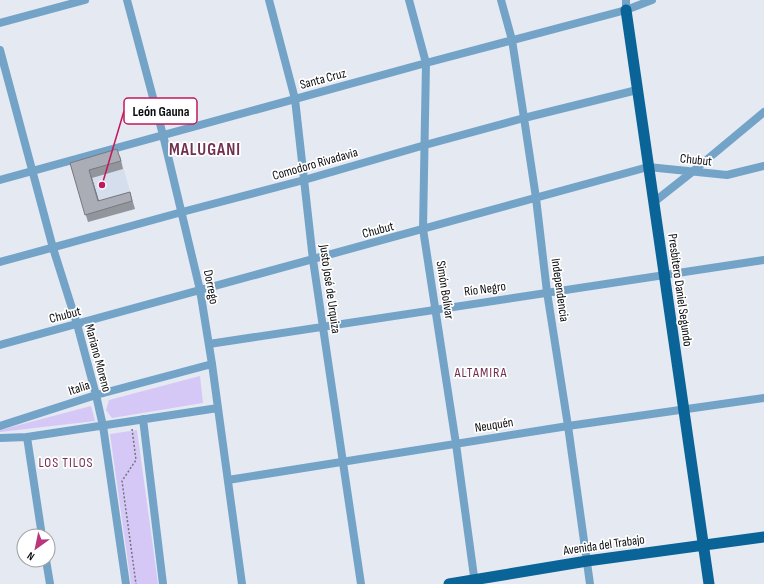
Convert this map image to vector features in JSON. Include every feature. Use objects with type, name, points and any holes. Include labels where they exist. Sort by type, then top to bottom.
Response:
[{"type":"main road","name":"Presbítero Daniel Segundo","points":[[626,5],[648,167],[709,584]]},
{"type":"main road","name":"Avenida del Trabajo","points":[[449,584],[475,582],[587,562],[764,537]]},
{"type":"street","points":[[0,23],[85,0]]},
{"type":"street","name":"Dorrego","points":[[127,0],[164,135],[200,290],[212,364],[242,584]]},
{"type":"street","name":"Justo José de Urquiza","points":[[269,0],[295,99],[313,260],[344,461],[361,584]]},
{"type":"street","name":"Simón Bolívar","points":[[410,0],[426,63],[423,229],[456,444],[475,582]]},
{"type":"street","name":"Independencia","points":[[501,0],[512,40],[524,118],[536,198],[547,292],[568,426],[590,584]]},
{"type":"street","name":"Santa Cruz","points":[[0,180],[512,40],[626,5],[652,0]]},
{"type":"street","name":"Mariano Moreno","points":[[0,50],[53,248],[77,324],[96,395],[103,426],[126,584]]},
{"type":"street","name":"Comodoro Rivadavia","points":[[0,262],[304,180],[424,145],[637,90]]},
{"type":"street","points":[[654,202],[764,112]]},
{"type":"street","name":"Chubut","points":[[0,345],[648,167],[727,175],[764,166]]},
{"type":"street","name":"Río Negro","points":[[209,344],[764,260]]},
{"type":"street","name":"Italia","points":[[0,426],[96,395],[212,364]]},
{"type":"street","name":"Neuquén","points":[[228,480],[568,426],[764,398]]},
{"type":"street","points":[[0,438],[27,437],[218,408]]},
{"type":"street","points":[[143,419],[163,584]]},
{"type":"street","points":[[27,437],[41,528]]},
{"type":"street","points":[[47,568],[50,584]]},
{"type":"path","points":[[132,421],[136,460],[122,481],[136,584]]},
{"type":"shaded area","points":[[120,156],[135,209],[88,222],[72,170]]},
{"type":"shaded area","points":[[200,376],[203,403],[112,418],[106,410],[109,400]]},
{"type":"shaded area","points":[[91,406],[95,421],[0,432],[0,430]]},
{"type":"shaded area","points":[[137,430],[158,584],[131,584],[110,434]]},
{"type":"building","points":[[117,149],[121,161],[89,170],[98,201],[130,192],[132,201],[85,215],[70,163]]},
{"type":"place","name":"León Gauna","points":[[102,185]]},
{"type":"district","name":"MALUGANI","points":[[205,150]]},
{"type":"district","name":"ALTAMIRA","points":[[481,372]]},
{"type":"district","name":"LOS TILOS","points":[[66,462]]}]
